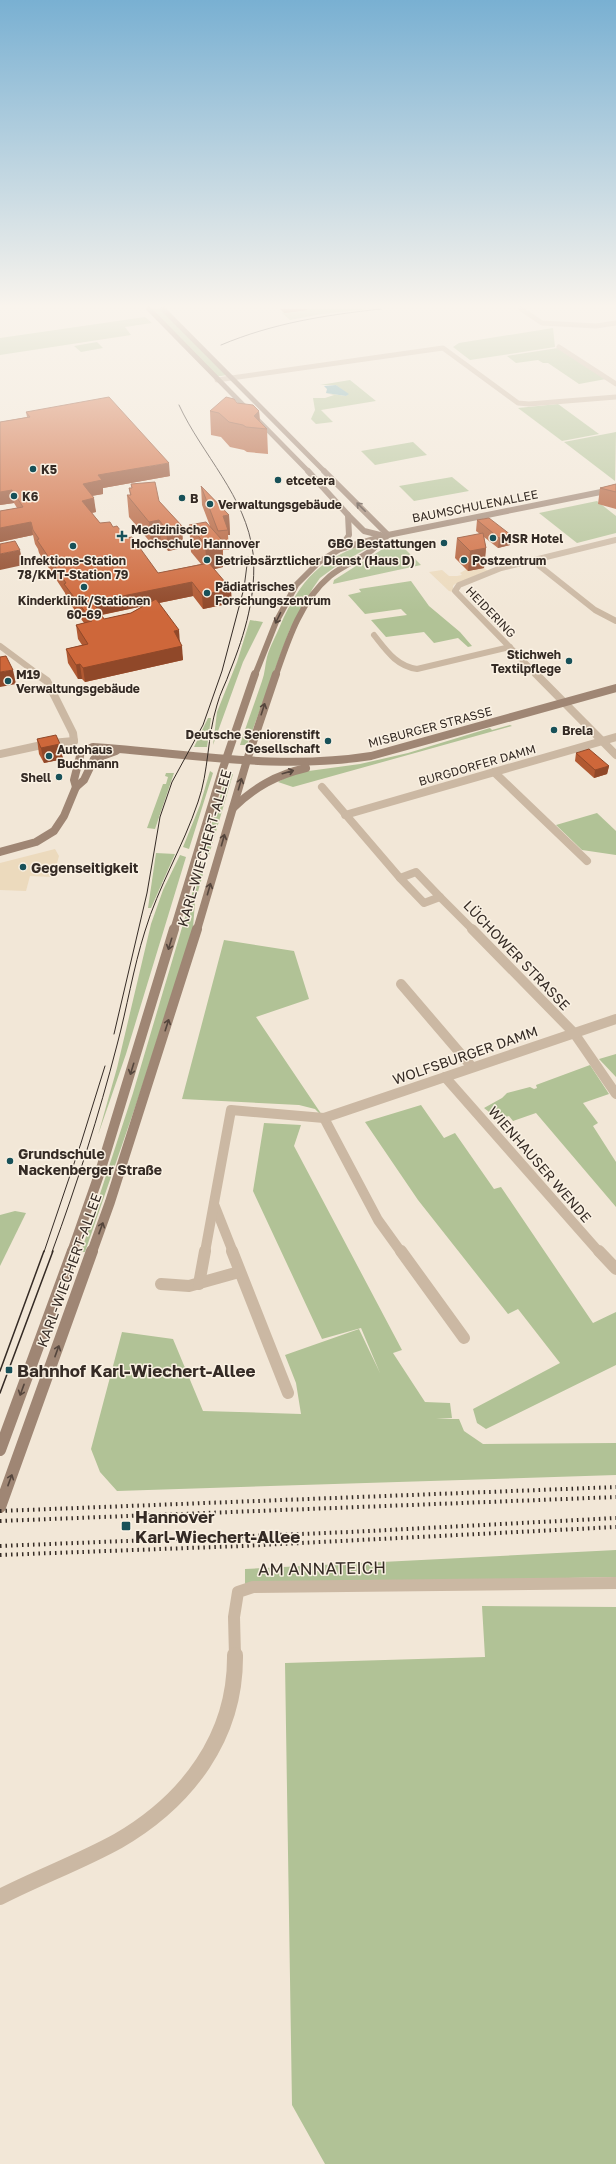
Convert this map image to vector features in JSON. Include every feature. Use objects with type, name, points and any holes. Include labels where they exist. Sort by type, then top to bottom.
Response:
[{"type":"main road","points":[[247,410],[348,515],[367,532],[377,535],[388,535]]},
{"type":"main road","points":[[263,410],[388,535]]},
{"type":"main road","points":[[290,454],[304,451]]},
{"type":"main road","name":"BAUMSCHULENALLEE","points":[[340,549],[388,535],[616,489]]},
{"type":"main road","points":[[340,549],[349,535],[348,515]]},
{"type":"main road","name":"KARL-WIECHERT-ALLEE","points":[[0,1507],[110,1202],[198,930],[247,760],[278,665],[304,609],[319,586],[331,575],[372,550],[388,535]]},
{"type":"main road","name":"KARL-WIECHERT-ALLEE","points":[[0,1450],[48,1322],[102,1164],[226,758],[262,654],[289,596],[309,571],[319,562],[340,549]]},
{"type":"main road","name":"MISBURGER STRASSE","points":[[88,748],[124,749],[294,763],[332,762],[375,754],[616,688]]},
{"type":"main road","points":[[76,787],[74,780],[81,752],[88,748]]},
{"type":"main road","points":[[0,852],[36,842],[49,835],[61,821],[76,787],[84,780],[94,759],[106,753],[124,749]]},
{"type":"main road","points":[[233,808],[255,787],[267,779],[289,772],[332,762]]},
{"type":"street","name":"HEIDERING","points":[[616,540],[501,568],[473,578],[459,585],[455,591],[616,755]]},
{"type":"street","points":[[532,560],[594,610],[616,620]]},
{"type":"street","points":[[374,635],[401,666],[409,669],[510,647]]},
{"type":"street","points":[[0,646],[48,680],[73,733],[74,741]]},
{"type":"street","name":"BURGDORFER DAMM","points":[[345,815],[616,737]]},
{"type":"street","points":[[0,754],[51,743],[74,741],[88,748]]},
{"type":"street","points":[[494,772],[568,844],[588,861]]},
{"type":"street","points":[[322,787],[373,850],[424,903],[440,897]]},
{"type":"street","name":"LÜCHOWER STRASSE","points":[[400,878],[416,872],[574,1033]]},
{"type":"street","points":[[401,984],[472,1067]]},
{"type":"street","name":"WOLFSBURGER DAMM","points":[[324,1118],[616,1019]]},
{"type":"street","points":[[574,1033],[616,1094]]},
{"type":"street","name":"WIENHAUSER WENDE","points":[[445,1077],[616,1269]]},
{"type":"street","points":[[199,1284],[231,1110],[324,1118],[378,1220],[464,1338]]},
{"type":"street","points":[[214,1204],[239,1272],[288,1393]]},
{"type":"street","points":[[161,1284],[189,1286],[239,1272]]},
{"type":"street","name":"AM ANNATEICH","points":[[0,1897],[103,1849],[139,1828],[170,1803],[192,1780],[214,1748],[226,1717],[232,1692],[235,1661],[234,1603],[238,1592],[253,1587],[616,1583]]},
{"type":"green space","points":[[315,410],[321,410],[333,422],[316,424],[311,419]]},
{"type":"green space","points":[[521,410],[566,410],[599,434],[562,441]]},
{"type":"green space","points":[[616,432],[615,481],[564,442]]},
{"type":"green space","points":[[413,442],[427,455],[375,465],[361,451]]},
{"type":"green space","points":[[452,477],[469,491],[414,501],[399,486]]},
{"type":"green space","points":[[597,501],[616,516],[616,533],[577,543],[539,513]]},
{"type":"green space","points":[[371,542],[376,543],[335,567],[320,578],[313,588],[290,629],[247,745],[240,745],[263,678],[267,657],[288,609],[296,595],[315,572],[326,563],[354,548]]},
{"type":"green space","points":[[400,544],[421,565],[333,584],[334,580],[389,545]]},
{"type":"green space","points":[[411,581],[429,606],[460,632],[472,646],[468,647],[458,638],[434,643],[424,632],[386,637],[371,620],[407,615],[401,609],[365,614],[348,595],[361,592],[359,589]]},
{"type":"green space","points":[[250,620],[263,622],[243,662],[213,745],[217,712],[237,662]]},
{"type":"green space","points":[[208,718],[211,718],[207,747],[194,747]]},
{"type":"green space","points":[[510,725],[512,726],[293,787],[278,782],[294,773],[360,764],[408,753],[490,728],[492,730]]},
{"type":"green space","points":[[210,771],[213,773],[189,849],[183,847],[200,805]]},
{"type":"green space","points":[[166,773],[174,773],[155,829],[147,828],[163,784],[166,784],[168,777],[165,776]]},
{"type":"green space","points":[[227,774],[233,774],[209,855],[203,852]]},
{"type":"green space","points":[[597,813],[616,831],[616,855],[582,850],[556,825]]},
{"type":"green space","points":[[156,853],[175,854],[151,908],[148,908]]},
{"type":"green space","points":[[180,855],[186,857],[126,1054],[98,1135],[117,1068],[151,924],[163,890]]},
{"type":"green space","points":[[202,860],[205,867],[195,902],[193,928],[140,1093],[85,1252],[81,1252],[133,1093]]},
{"type":"green space","points":[[224,940],[294,951],[309,999],[256,1017],[324,1118],[315,1109],[299,1105],[182,1099]]},
{"type":"green space","points":[[616,1054],[616,1077],[599,1059]]},
{"type":"green space","points":[[590,1065],[609,1094],[583,1103],[598,1123],[593,1126],[616,1162],[616,1207],[536,1113],[513,1121],[509,1116],[498,1119],[484,1108],[502,1098],[507,1093],[530,1087],[534,1089],[537,1088],[536,1085]]},
{"type":"green space","points":[[421,1105],[444,1138],[455,1133],[494,1189],[501,1187],[593,1323],[616,1312],[616,1365],[486,1429],[477,1423],[473,1409],[560,1363],[518,1309],[508,1314],[418,1200],[365,1122]]},
{"type":"green space","points":[[264,1123],[301,1125],[294,1146],[402,1350],[393,1353],[425,1402],[450,1403],[452,1418],[436,1419],[459,1419],[464,1431],[483,1444],[616,1443],[616,1475],[117,1491],[100,1472],[91,1449],[122,1332],[173,1339],[203,1411],[301,1414],[296,1383],[285,1355],[359,1329],[380,1373],[361,1328],[322,1339],[253,1191]]},
{"type":"green space","points":[[15,1211],[26,1213],[0,1266],[0,1215]]},
{"type":"green space","points":[[616,1550],[616,1577],[245,1585],[245,1569]]},
{"type":"green space","points":[[482,1606],[616,1607],[616,2164],[325,2164],[292,2105],[285,1663],[485,1657]]},
{"type":"shaded area","points":[[484,568],[488,571],[455,584],[453,586],[453,592],[449,591],[429,572],[442,570],[449,576],[457,576],[462,575],[460,573],[467,569],[469,571]]},
{"type":"shaded area","points":[[55,849],[59,856],[53,877],[30,876],[26,891],[0,890],[0,863]]},
{"type":"building","points":[[37,410],[121,410],[169,463],[98,475],[102,480],[83,484],[94,498],[82,501],[100,523],[110,522],[113,527],[117,526],[126,538],[132,537],[158,573],[209,563],[231,589],[202,595],[192,582],[93,602],[104,619],[131,613],[156,599],[179,630],[174,631],[182,646],[83,668],[80,664],[76,665],[66,649],[88,644],[76,625],[92,621],[64,584],[66,583],[37,540],[39,539],[33,530],[31,522],[0,528],[0,511],[23,507],[12,490],[0,492],[0,422],[30,417],[26,412]]},
{"type":"building","points":[[258,410],[259,411],[254,416],[267,429],[246,427],[229,422],[219,413],[210,411]]},
{"type":"building","points":[[155,482],[159,501],[182,526],[166,529],[159,520],[149,522],[127,495],[131,495],[129,488],[132,488],[131,484]]},
{"type":"building","points":[[616,484],[616,492],[600,488]]},
{"type":"building","points":[[201,486],[229,515],[223,516],[228,530],[218,531]]},
{"type":"building","points":[[489,518],[511,535],[499,538],[477,520]]},
{"type":"building","points":[[206,522],[222,540],[205,544],[189,525]]},
{"type":"building","points":[[483,533],[486,548],[470,551],[457,538]]},
{"type":"building","points":[[15,541],[20,550],[0,554],[0,544]]},
{"type":"building","points":[[6,656],[13,670],[0,672],[0,657]]},
{"type":"building","points":[[56,735],[60,744],[41,748],[37,739]]},
{"type":"building","points":[[589,749],[609,766],[595,770],[576,753]]},
{"type":"tram line","points":[[52,1252],[79,1175],[103,1097],[121,1031],[137,960],[150,915],[192,819],[202,790],[214,717],[249,613],[254,568],[249,532],[233,494],[199,441],[181,410]]},
{"type":"tram line","points":[[114,1034],[147,893],[160,817],[172,782],[203,725],[222,671],[244,588],[248,557]]},
{"type":"tram line","points":[[44,1252],[105,1066]]},
{"type":"tram line","points":[[0,1371],[44,1251]]},
{"type":"tram line","points":[[0,1393],[53,1251]]},
{"type":"railway","points":[[0,1511],[616,1487]]},
{"type":"railway","points":[[0,1521],[616,1497]]},
{"type":"railway","points":[[0,1546],[350,1532],[616,1518]]},
{"type":"railway","points":[[0,1555],[242,1546],[616,1527]]},
{"type":"place","name":"K5","points":[[33,469]]},
{"type":"place","name":"etcetera","points":[[278,480]]},
{"type":"place","name":"K6","points":[[14,496]]},
{"type":"place","name":"B","points":[[182,498]]},
{"type":"place","name":"Verwaltungsgebäude","points":[[210,504]]},
{"type":"place","name":"Medizinische Hochschule Hannover","points":[[122,536]]},
{"type":"place","name":"MSR Hotel","points":[[493,538]]},
{"type":"place","name":"GBG Bestattungen","points":[[444,543]]},
{"type":"place","name":"Infektions-Station 78/KMT-Station 79","points":[[73,546]]},
{"type":"place","name":"Betriebsärztlicher Dienst (Haus D)","points":[[207,560]]},
{"type":"place","name":"Postzentrum","points":[[464,560]]},
{"type":"place","name":"Kinderklinik/Stationen 60-69","points":[[84,587]]},
{"type":"place","name":"Pädiatrisches Forschungszentrum","points":[[207,593]]},
{"type":"place","name":"Stichweh Textilpflege","points":[[569,661]]},
{"type":"place","name":"M19 Verwaltungsgebäude","points":[[8,681]]},
{"type":"place","name":"Brela","points":[[554,730]]},
{"type":"place","name":"Deutsche Seniorenstift Gesellschaft","points":[[328,741]]},
{"type":"place","name":"Autohaus Buchmann","points":[[49,756]]},
{"type":"place","name":"Shell","points":[[59,777]]},
{"type":"place","name":"Gegenseitigkeit","points":[[23,867]]},
{"type":"place","name":"Grundschule Nackenberger Straße","points":[[10,1161]]},
{"type":"place","name":"Bahnhof Karl-Wiechert-Allee","points":[[9,1370]]},
{"type":"place","name":"Hannover Karl-Wiechert-Allee","points":[[126,1526]]}]
